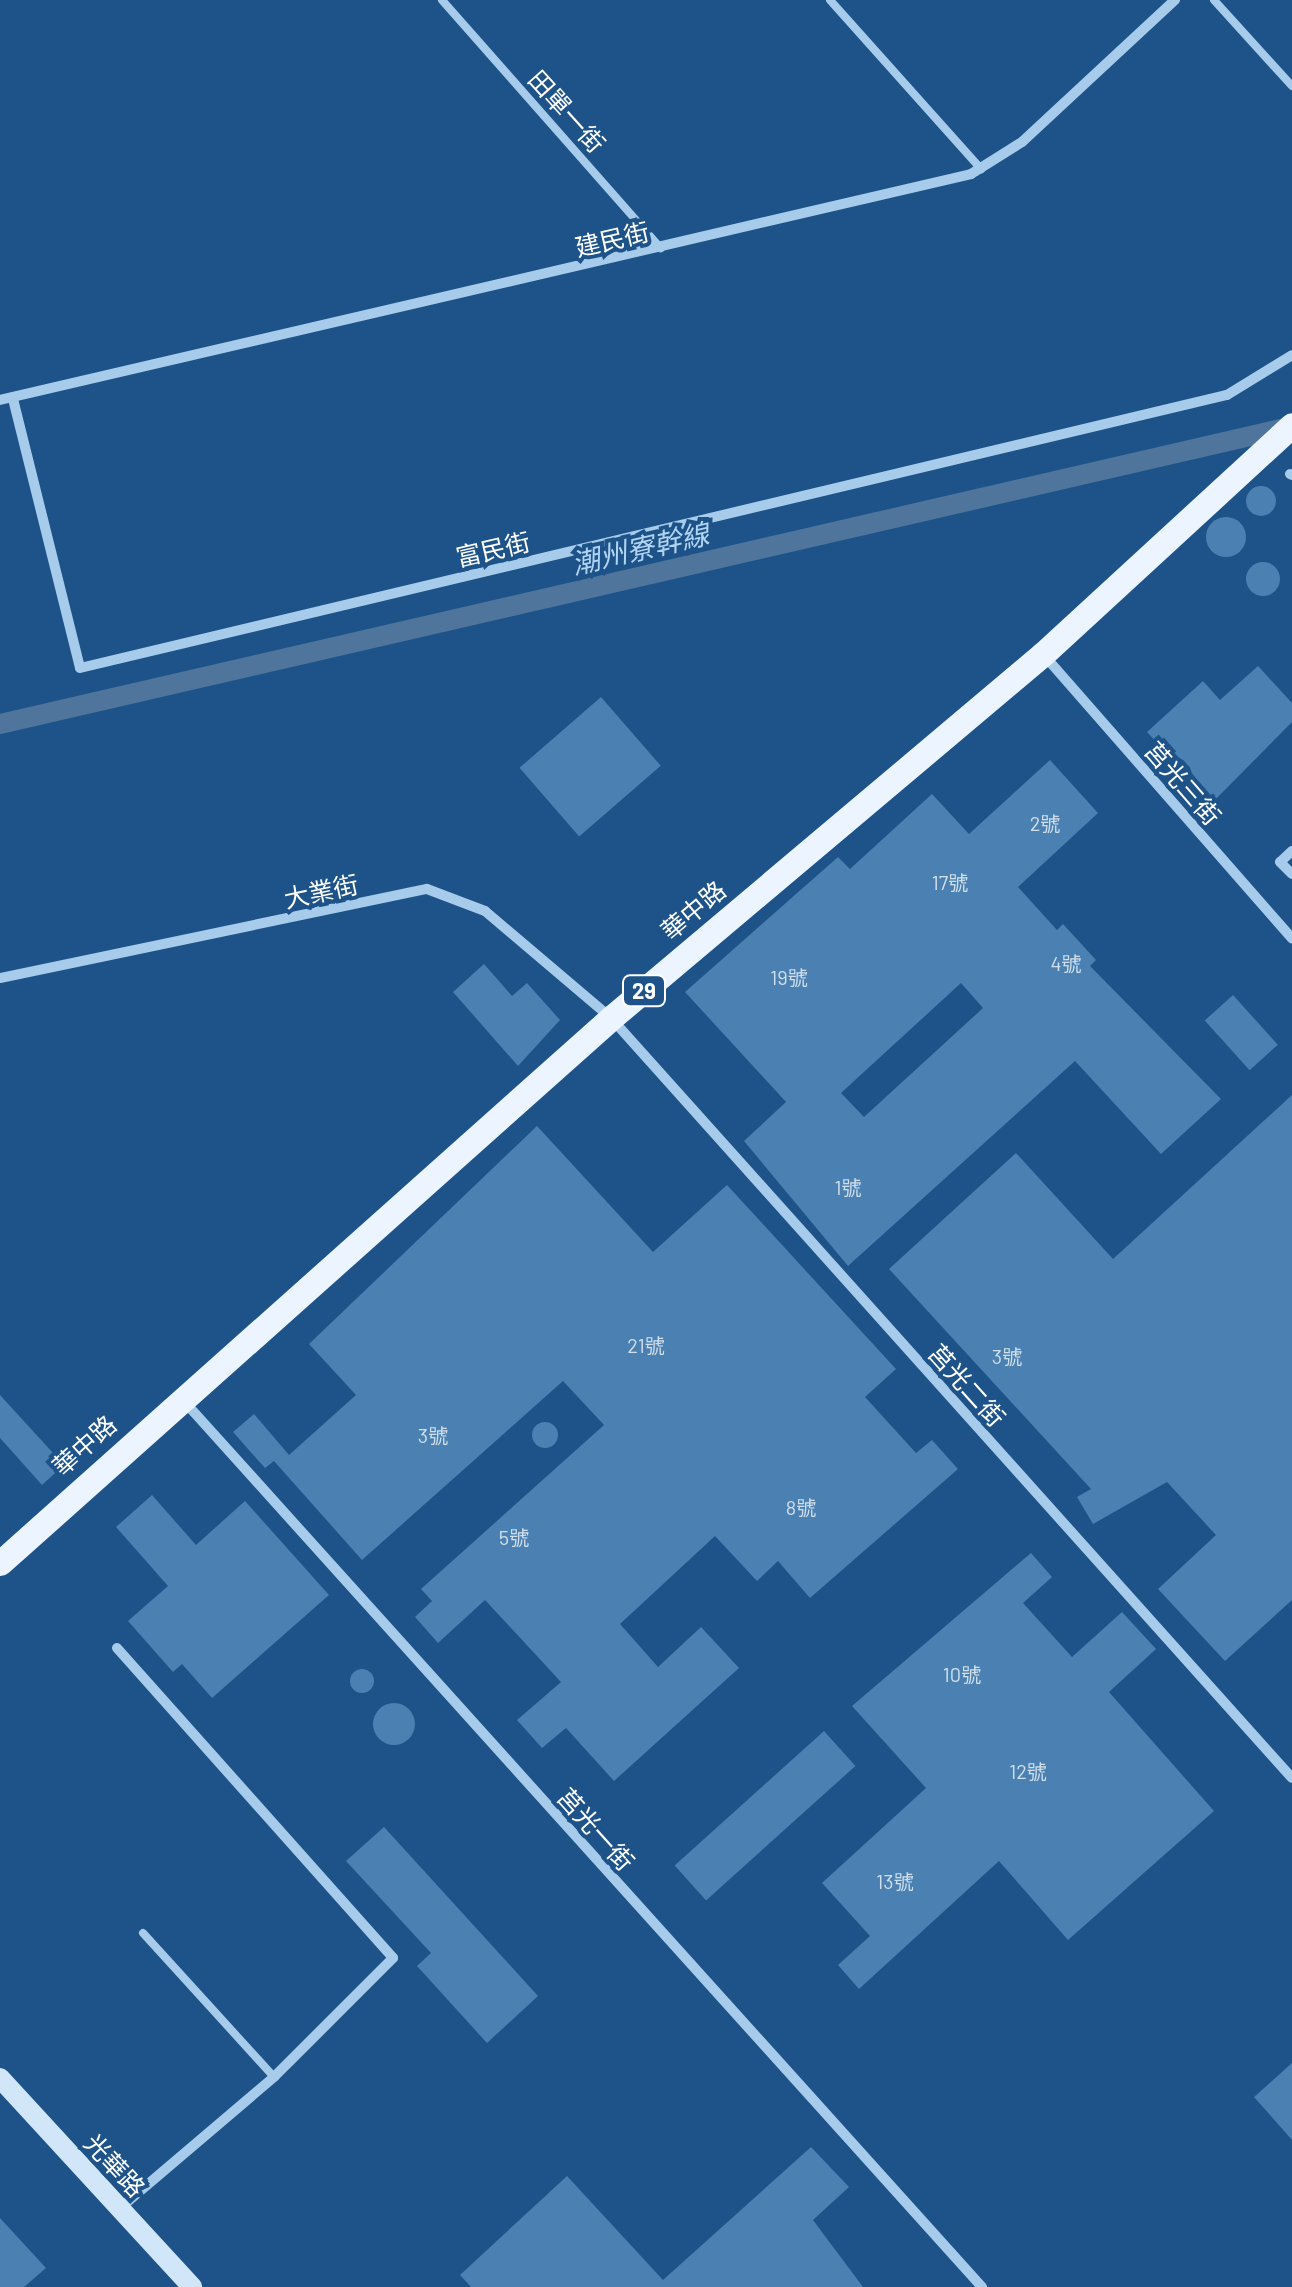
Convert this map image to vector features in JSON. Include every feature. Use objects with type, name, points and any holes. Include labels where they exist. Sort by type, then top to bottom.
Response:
[{"type":"main road","name":"華中路","points":[[0,1563],[181,1397],[611,1018],[1043,654],[1292,424]]},
{"type":"street","name":"建民街","points":[[0,400],[662,248],[981,169],[1175,0]]},
{"type":"street","name":"富民街","points":[[13,400],[80,668],[1227,395],[1292,355]]},
{"type":"street","name":"莒光三街","points":[[1043,654],[1292,938]]},
{"type":"street","points":[[1292,852],[1280,862],[1292,874]]},
{"type":"street","name":"大業街","points":[[0,978],[427,889],[523,936],[611,1018]]},
{"type":"street","name":"莒光二街","points":[[611,1018],[1292,1778]]},
{"type":"street","name":"莒光一街","points":[[181,1397],[982,2287]]},
{"type":"street","points":[[118,1648],[393,1958],[274,2077],[120,2208]]},
{"type":"street","name":"光華路","points":[[0,2078],[192,2287]]},
{"type":"lane","name":"田單一街","points":[[442,0],[662,248]]},
{"type":"lane","points":[[830,0],[981,169]]},
{"type":"lane","points":[[1214,0],[1292,86]]},
{"type":"lane","points":[[143,1934],[274,2077]]},
{"type":"building","points":[[1261,486],[1272,490],[1276,501],[1272,512],[1261,516],[1250,512],[1246,501],[1250,490]]},
{"type":"building","points":[[1226,517],[1240,523],[1246,537],[1240,551],[1226,557],[1212,551],[1206,537],[1212,523]]},
{"type":"building","points":[[1263,562],[1275,567],[1280,579],[1275,591],[1263,596],[1251,591],[1246,579],[1251,567]]},
{"type":"building","points":[[1258,666],[1292,703],[1292,722],[1212,803],[1147,732],[1203,681],[1220,700]]},
{"type":"building","points":[[601,697],[661,766],[579,837],[519,768]]},
{"type":"building","points":[[1050,760],[1098,813],[1018,887],[1057,930],[1063,924],[1096,960],[1090,966],[1221,1099],[1161,1154],[1075,1061],[848,1266],[744,1141],[786,1102],[685,992],[838,857],[850,869],[932,794],[969,834]],"holes":[[[961,983],[983,1008],[864,1117],[841,1093]]]},
{"type":"building","points":[[484,964],[512,996],[527,983],[560,1020],[518,1066],[453,992]]},
{"type":"building","points":[[1233,995],[1278,1045],[1250,1070],[1205,1020]]},
{"type":"building","points":[[1292,1095],[1292,1600],[1225,1661],[1158,1589],[1216,1535],[1167,1482],[1093,1524],[1077,1497],[1091,1489],[889,1269],[1016,1153],[1113,1259]]},
{"type":"building","points":[[537,1126],[653,1252],[727,1185],[896,1369],[865,1397],[916,1453],[932,1440],[958,1469],[810,1598],[778,1561],[757,1581],[715,1536],[620,1624],[658,1667],[701,1627],[739,1668],[614,1781],[566,1728],[542,1748],[517,1720],[561,1682],[485,1600],[438,1643],[415,1617],[432,1601],[421,1589],[604,1425],[563,1381],[362,1560],[274,1461],[265,1468],[233,1432],[254,1414],[289,1455],[356,1395],[309,1344]]},
{"type":"building","points":[[0,1395],[64,1465],[42,1485],[0,1438]]},
{"type":"building","points":[[545,1422],[554,1426],[558,1435],[554,1444],[545,1448],[536,1444],[532,1435],[536,1426]]},
{"type":"building","points":[[152,1495],[196,1545],[245,1501],[329,1595],[212,1698],[182,1664],[173,1672],[128,1621],[168,1586],[116,1527]]},
{"type":"building","points":[[1031,1553],[1052,1577],[1023,1603],[1072,1657],[1122,1612],[1156,1649],[1109,1692],[1214,1811],[1068,1940],[999,1861],[859,1989],[838,1965],[870,1936],[822,1883],[926,1788],[852,1706]]},
{"type":"building","points":[[362,1669],[371,1672],[371,1690],[362,1693],[353,1690],[350,1681],[353,1672]]},
{"type":"building","points":[[394,1703],[409,1709],[415,1724],[409,1739],[394,1745],[379,1739],[373,1724],[379,1709]]},
{"type":"building","points":[[824,1731],[855,1766],[706,1900],[675,1865]]},
{"type":"building","points":[[384,1827],[538,1996],[487,2043],[417,1966],[431,1953],[346,1861]]},
{"type":"building","points":[[1292,2063],[1292,2140],[1254,2097]]},
{"type":"building","points":[[811,2147],[849,2187],[813,2220],[863,2287],[471,2287],[460,2275],[567,2176],[663,2280]]},
{"type":"building","points":[[0,2218],[46,2268],[24,2287],[0,2287]]},
{"type":"waterway","name":"潮州寮幹線","points":[[0,724],[1290,427]]}]
